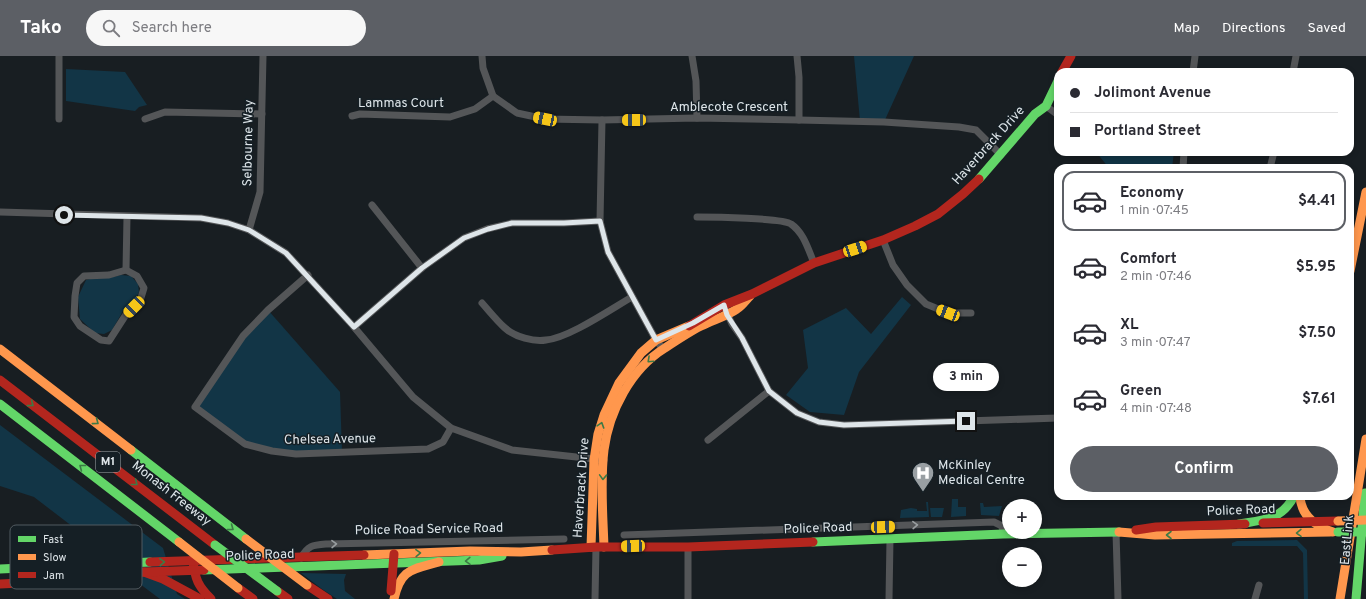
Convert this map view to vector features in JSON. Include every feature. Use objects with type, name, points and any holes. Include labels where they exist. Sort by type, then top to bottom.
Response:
[{"type":"main road","points":[[1064,68],[1071,56]]},
{"type":"main road","name":"Haverbrack Drive","points":[[597,547],[594,460],[598,434],[604,415],[619,383],[641,352],[656,340],[693,323],[724,305],[752,294],[814,263],[883,240],[938,214],[963,194],[986,172],[1035,114],[1046,106],[1054,89]]},
{"type":"main road","points":[[1354,251],[1366,192]]},
{"type":"main road","name":"Haverbrack Drive","points":[[597,547],[602,502],[604,460],[608,431],[615,411],[626,388],[636,374],[650,359],[663,349],[701,326],[737,309],[752,294]]},
{"type":"main road","points":[[0,343],[33,370],[64,399]]},
{"type":"main road","points":[[0,349],[246,539],[328,599]]},
{"type":"main road","name":"Monash Freeway","points":[[0,380],[215,545],[288,599]]},
{"type":"main road","name":"M1","points":[[0,404],[253,599]]},
{"type":"main road","points":[[1340,599],[1366,438]]},
{"type":"main road","name":"EastLink","points":[[1356,599],[1366,483]]},
{"type":"main road","points":[[1239,524],[1274,518],[1285,510],[1291,500]]},
{"type":"main road","points":[[1300,500],[1304,514],[1312,522],[1321,529],[1335,532]]},
{"type":"main road","name":"Police Road","points":[[1116,532],[1156,527],[1366,520]]},
{"type":"main road","name":"Police Road","points":[[1042,533],[1116,532],[1162,535],[1366,532]]},
{"type":"main road","name":"Police Road","points":[[144,572],[194,571],[394,559],[470,551],[521,552],[597,547],[688,547],[1002,534]]},
{"type":"main road","name":"Police Road","points":[[142,563],[301,558],[394,559],[439,562],[479,560],[521,552]]},
{"type":"main road","points":[[393,599],[391,585],[394,559]]},
{"type":"main road","points":[[193,561],[195,581],[211,599]]},
{"type":"main road","points":[[393,599],[399,580],[406,572],[417,567],[439,562]]},
{"type":"main road","name":"Police Road","points":[[0,569],[10,569]]},
{"type":"main road","points":[[144,572],[162,579],[200,599]]},
{"type":"main road","name":"Police Road","points":[[0,584],[10,584]]},
{"type":"street","points":[[59,56],[59,119]]},
{"type":"street","name":"Selbourne Way","points":[[249,230],[260,192],[263,56]]},
{"type":"street","points":[[482,56],[483,68],[494,96]]},
{"type":"street","points":[[692,56],[696,82],[697,118]]},
{"type":"street","points":[[797,56],[799,77],[799,120]]},
{"type":"street","points":[[1194,68],[1195,56]]},
{"type":"street","points":[[1294,68],[1296,56]]},
{"type":"street","name":"Lammas Court","points":[[352,116],[360,114],[450,116],[475,109],[494,96]]},
{"type":"street","name":"Amblecote Crescent","points":[[494,96],[517,113],[545,119],[602,120],[697,118],[799,120],[884,122],[959,128],[976,130],[1001,155]]},
{"type":"street","points":[[1046,106],[1054,112]]},
{"type":"street","points":[[145,119],[165,112],[262,114]]},
{"type":"street","points":[[602,120],[600,221],[608,252],[656,340],[663,349]]},
{"type":"street","points":[[372,205],[422,268]]},
{"type":"street","points":[[0,212],[127,217],[201,218],[228,223],[249,230],[286,253],[354,327],[413,396],[451,428],[512,450],[604,460]]},
{"type":"street","points":[[126,270],[127,217]]},
{"type":"street","points":[[697,217],[790,222],[798,229],[805,239],[814,263]]},
{"type":"street","points":[[354,327],[422,268],[464,238],[488,229],[512,223],[600,221]]},
{"type":"street","points":[[883,240],[893,265],[907,286],[926,304],[948,313],[971,313]]},
{"type":"street","points":[[126,270],[137,276],[144,288],[140,301],[127,314],[109,341],[101,340],[80,326],[74,317],[77,283],[84,276],[109,275],[126,270]]},
{"type":"street","name":"Chelsea Avenue","points":[[308,276],[268,310],[243,336],[195,407],[245,444],[272,451],[296,454],[428,449],[443,442],[451,428]]},
{"type":"street","points":[[482,303],[506,330],[532,339],[546,340],[559,337],[573,331],[632,297]]},
{"type":"street","points":[[724,305],[727,315],[742,338],[769,391],[797,413],[819,422],[844,425],[1054,418]]},
{"type":"street","points":[[708,440],[769,391]]},
{"type":"street","points":[[624,535],[994,522],[1002,526]]},
{"type":"street","points":[[940,537],[947,524]]},
{"type":"street","points":[[736,532],[736,545]]},
{"type":"street","points":[[1116,532],[1118,599]]},
{"type":"street","name":"Police Road Service Road","points":[[301,558],[306,550],[312,546],[327,544],[564,539]]},
{"type":"street","points":[[889,599],[890,539]]},
{"type":"street","points":[[520,540],[521,552]]},
{"type":"street","points":[[595,599],[597,547]]},
{"type":"street","points":[[688,547],[688,599]]},
{"type":"street","points":[[1255,599],[1259,585]]},
{"type":"shaded area","points":[[854,56],[914,56],[884,122],[860,121]]},
{"type":"shaded area","points":[[66,69],[125,72],[147,105],[139,107],[135,111],[66,101]]},
{"type":"shaded area","points":[[1099,156],[1174,156],[1172,164],[1106,164]]},
{"type":"shaded area","points":[[121,275],[131,276],[138,284],[139,292],[136,298],[123,311],[112,330],[104,334],[95,333],[80,319],[78,297],[86,280]]},
{"type":"shaded area","points":[[902,297],[911,305],[859,372],[844,415],[810,412],[786,395],[808,368],[803,330],[846,308],[871,334]]},
{"type":"shaded area","points":[[268,310],[340,392],[342,452],[296,454],[245,444],[195,407],[243,336]]},
{"type":"shaded area","points":[[0,425],[133,525],[71,525],[34,497],[0,486]]},
{"type":"shaded area","points":[[952,499],[958,499],[958,507],[966,507],[966,516],[951,517]]},
{"type":"shaded area","points":[[926,502],[928,502],[929,517],[900,518],[901,510],[911,508],[917,509],[917,511],[927,511]]},
{"type":"shaded area","points":[[980,503],[983,503],[984,507],[1002,506],[999,516],[981,515]]},
{"type":"shaded area","points":[[930,508],[944,508],[942,517],[931,517]]},
{"type":"shaded area","points":[[142,532],[163,548],[177,594],[185,599],[160,599],[142,586]]},
{"type":"shaded area","points":[[1297,540],[1307,550],[1308,599],[1304,599],[1303,553],[1297,546],[1232,546],[1232,543],[1237,541]]},
{"type":"shaded area","points":[[301,573],[346,574],[344,580],[345,591],[355,599],[337,599]]},
{"type":"traffic: fast","points":[[979,179],[1035,114],[1046,106],[1054,89]]},
{"type":"traffic: fast","points":[[0,404],[179,542]]},
{"type":"traffic: fast","points":[[131,450],[246,539]]},
{"type":"traffic: fast","points":[[1356,599],[1365,493]]},
{"type":"traffic: fast","points":[[1239,524],[1271,518],[1284,510],[1292,500]]},
{"type":"traffic: fast","points":[[813,542],[1003,534],[1119,532]]},
{"type":"traffic: fast","points":[[1338,532],[1366,532]]},
{"type":"traffic: fast","points":[[215,545],[277,591]]},
{"type":"traffic: fast","points":[[204,570],[479,560],[502,556]]},
{"type":"traffic: fast","points":[[142,562],[150,562]]},
{"type":"traffic: fast","points":[[0,569],[10,569]]},
{"type":"traffic: slow","points":[[1354,251],[1366,192]]},
{"type":"traffic: slow","points":[[604,547],[602,486],[604,450],[611,421],[624,392],[632,379],[653,357],[692,331],[741,306],[750,296]]},
{"type":"traffic: slow","points":[[591,547],[594,460],[598,434],[604,415],[619,383],[641,353],[656,340],[689,326]]},
{"type":"traffic: slow","points":[[0,349],[131,450]]},
{"type":"traffic: slow","points":[[1340,599],[1366,439]]},
{"type":"traffic: slow","points":[[1301,500],[1303,509],[1310,519],[1320,527],[1333,532]]},
{"type":"traffic: slow","points":[[1338,521],[1366,520]]},
{"type":"traffic: slow","points":[[1119,532],[1155,535],[1330,532]]},
{"type":"traffic: slow","points":[[246,539],[307,585]]},
{"type":"traffic: slow","points":[[179,542],[238,588]]},
{"type":"traffic: slow","points":[[364,555],[552,550]]},
{"type":"traffic: slow","points":[[394,599],[400,581],[404,576],[415,569],[439,562]]},
{"type":"traffic: jam","points":[[1064,68],[1071,56]]},
{"type":"traffic: jam","points":[[689,326],[724,305],[752,294],[814,263],[883,240],[915,226],[938,214],[979,179]]},
{"type":"traffic: jam","points":[[0,380],[215,545]]},
{"type":"traffic: jam","points":[[1263,523],[1338,521]]},
{"type":"traffic: jam","points":[[1136,530],[1156,527],[1245,524]]},
{"type":"traffic: jam","points":[[552,550],[596,547],[688,547],[813,542]]},
{"type":"traffic: jam","points":[[391,591],[394,554]]},
{"type":"traffic: jam","points":[[150,562],[364,555]]},
{"type":"traffic: jam","points":[[193,561],[198,582],[211,599]]},
{"type":"traffic: jam","points":[[142,572],[204,570]]},
{"type":"traffic: jam","points":[[144,572],[163,579],[200,599]]},
{"type":"traffic: jam","points":[[0,584],[10,584]]},
{"type":"traffic: jam","points":[[307,585],[328,599]]},
{"type":"traffic: jam","points":[[238,588],[253,599]]},
{"type":"traffic: jam","points":[[277,591],[288,599]]},
{"type":"place","name":"McKinley Medical Centre","points":[[923,492]]},
{"type":"route","points":[[64,215],[201,218],[228,223],[249,230],[286,253],[354,327],[422,268],[464,238],[488,229],[512,223],[600,221],[608,252],[656,340],[693,323],[724,305],[727,315],[742,338],[769,391],[797,413],[819,422],[844,425],[966,421]]}]
